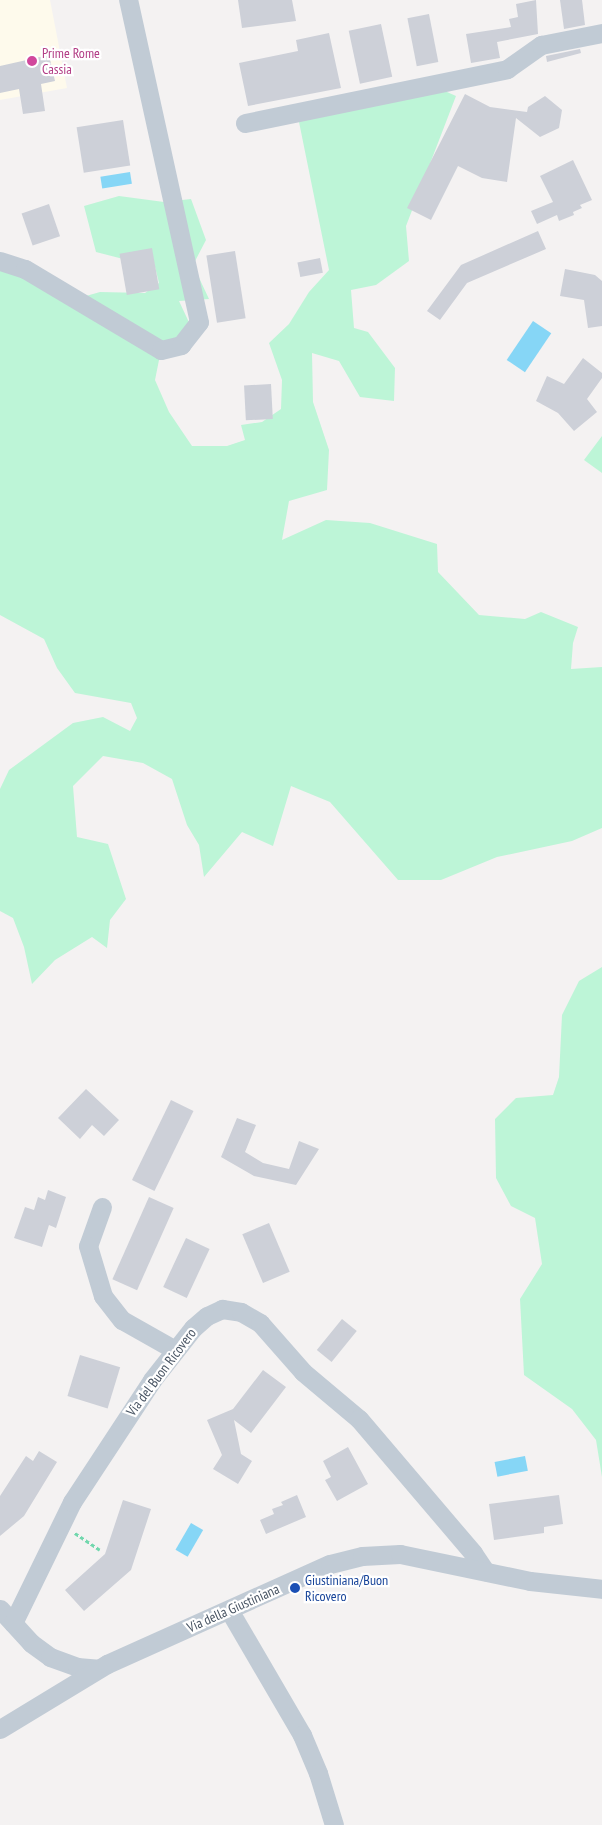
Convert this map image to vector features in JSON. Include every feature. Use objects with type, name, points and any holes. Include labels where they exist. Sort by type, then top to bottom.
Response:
[{"type":"street","points":[[0,261],[24,268],[161,350],[181,345],[199,322],[128,0]]},
{"type":"street","points":[[245,123],[507,69],[541,45],[602,33]]},
{"type":"street","points":[[102,1207],[88,1246],[103,1296],[122,1320],[175,1350]]},
{"type":"street","name":"Via del Buon Ricovero","points":[[13,1623],[61,1524],[104,1453],[175,1350],[193,1328],[212,1312],[222,1309],[235,1310],[252,1317],[303,1372],[366,1426],[485,1570]]},
{"type":"street","name":"Via del Buon Ricovero","points":[[452,1529],[457,1550],[455,1564]]},
{"type":"street","name":"Via della Giustiniana","points":[[0,1729],[98,1669],[330,1564],[362,1556],[400,1554],[577,1589],[602,1589]]},
{"type":"street","points":[[0,1609],[50,1657],[69,1665],[98,1669]]},
{"type":"street","points":[[229,1610],[302,1735],[318,1773],[334,1825]]},
{"type":"path","points":[[61,1524],[100,1550]]},
{"type":"shaded area","points":[[0,0],[50,0],[67,88],[0,100]]},
{"type":"green space","points":[[438,88],[456,96],[406,226],[409,261],[376,285],[351,290],[354,328],[368,332],[395,368],[394,401],[360,397],[339,361],[312,353],[313,402],[329,450],[327,490],[289,501],[282,540],[326,520],[370,523],[437,544],[438,572],[479,615],[525,619],[541,612],[578,627],[573,643],[571,669],[602,667],[602,828],[572,841],[497,857],[441,880],[398,880],[330,802],[291,786],[273,846],[242,832],[204,877],[199,845],[187,825],[172,779],[143,763],[103,756],[73,786],[77,837],[108,844],[126,899],[110,920],[107,948],[92,937],[55,960],[32,984],[24,947],[13,918],[0,911],[0,789],[9,770],[73,723],[103,717],[130,731],[137,718],[131,703],[75,693],[57,668],[44,639],[0,615],[0,267],[79,298],[100,292],[145,293],[159,283],[152,255],[131,261],[96,252],[84,206],[119,196],[164,202],[191,199],[206,240],[193,265],[209,299],[179,301],[194,333],[161,350],[155,380],[169,412],[192,446],[227,446],[245,440],[241,425],[262,422],[281,409],[282,380],[269,343],[289,324],[309,292],[329,270],[298,117]]},
{"type":"green space","points":[[602,436],[602,473],[584,460]]},
{"type":"green space","points":[[602,967],[602,1477],[596,1440],[572,1409],[524,1375],[520,1299],[542,1264],[535,1218],[511,1206],[496,1178],[495,1119],[516,1098],[553,1095],[559,1077],[562,1015],[579,981]]},
{"type":"water","points":[[130,172],[132,184],[102,189],[100,177]]},
{"type":"water","points":[[533,321],[551,333],[525,372],[507,360]]},
{"type":"water","points":[[525,1456],[528,1471],[497,1477],[495,1462]]},
{"type":"water","points":[[191,1523],[203,1530],[188,1557],[176,1550]]},
{"type":"building","points":[[238,0],[292,0],[296,21],[242,28]]},
{"type":"building","points":[[536,0],[538,34],[497,42],[500,58],[471,63],[466,34],[511,27],[509,19],[518,17],[516,4]]},
{"type":"building","points":[[560,0],[582,0],[585,25],[564,29]]},
{"type":"building","points":[[429,14],[438,62],[417,66],[407,18]]},
{"type":"building","points":[[381,24],[392,77],[360,84],[349,31]]},
{"type":"building","points":[[329,33],[341,88],[248,106],[239,63],[298,51],[296,40]]},
{"type":"building","points":[[580,49],[581,53],[547,62],[546,56]]},
{"type":"building","points":[[49,55],[55,81],[41,84],[45,111],[23,114],[19,89],[0,93],[0,66]]},
{"type":"building","points":[[465,94],[490,107],[527,112],[528,107],[545,96],[562,110],[559,128],[540,137],[516,118],[507,182],[482,178],[458,166],[431,220],[407,208]]},
{"type":"building","points":[[123,120],[130,165],[84,173],[77,127]]},
{"type":"building","points":[[573,160],[592,200],[580,205],[582,208],[573,212],[574,215],[559,221],[557,215],[537,224],[531,211],[553,202],[540,176]]},
{"type":"building","points":[[49,204],[60,236],[33,246],[22,213]]},
{"type":"building","points":[[538,231],[546,249],[467,283],[440,320],[427,311],[461,265]]},
{"type":"building","points":[[152,248],[159,289],[127,295],[120,254]]},
{"type":"building","points":[[235,251],[246,318],[217,323],[206,256]]},
{"type":"building","points":[[320,258],[323,273],[300,277],[297,262]]},
{"type":"building","points":[[565,269],[595,275],[602,281],[602,326],[588,328],[584,300],[560,296]]},
{"type":"building","points":[[583,358],[602,373],[602,378],[587,399],[597,412],[574,431],[558,413],[536,401],[547,376],[564,384]]},
{"type":"building","points":[[271,384],[273,419],[246,420],[244,385]]},
{"type":"building","points":[[86,1089],[119,1120],[104,1136],[92,1125],[80,1139],[58,1118]]},
{"type":"building","points":[[171,1100],[193,1111],[154,1191],[132,1180]]},
{"type":"building","points":[[237,1118],[256,1125],[245,1152],[263,1163],[289,1169],[299,1141],[319,1149],[296,1185],[254,1176],[221,1157]]},
{"type":"building","points":[[48,1190],[66,1197],[56,1228],[49,1225],[42,1247],[14,1238],[25,1207],[34,1210],[38,1197],[45,1200]]},
{"type":"building","points":[[149,1197],[174,1208],[137,1290],[112,1279]]},
{"type":"building","points":[[269,1223],[290,1272],[263,1283],[242,1234]]},
{"type":"building","points":[[186,1238],[210,1249],[187,1298],[163,1287]]},
{"type":"building","points":[[342,1319],[357,1331],[332,1362],[317,1350]]},
{"type":"building","points":[[80,1355],[120,1367],[108,1408],[67,1396]]},
{"type":"building","points":[[263,1370],[286,1387],[251,1433],[234,1420],[241,1454],[252,1461],[238,1484],[213,1469],[222,1455],[207,1420],[233,1409]]},
{"type":"building","points":[[348,1447],[368,1484],[337,1501],[325,1480],[331,1477],[323,1461]]},
{"type":"building","points":[[39,1451],[57,1462],[24,1516],[0,1536],[0,1496],[26,1456],[33,1461]]},
{"type":"building","points":[[297,1495],[306,1517],[266,1534],[260,1520],[274,1514],[272,1509],[283,1505],[281,1502]]},
{"type":"building","points":[[559,1495],[563,1524],[544,1527],[544,1533],[494,1540],[489,1504]]},
{"type":"building","points":[[123,1500],[151,1509],[131,1570],[84,1611],[65,1590],[105,1554]]},
{"type":"place","name":"Prime Rome Cassia","points":[[32,61]]},
{"type":"place","name":"Giustiniana/Buon Ricovero","points":[[295,1588]]}]
